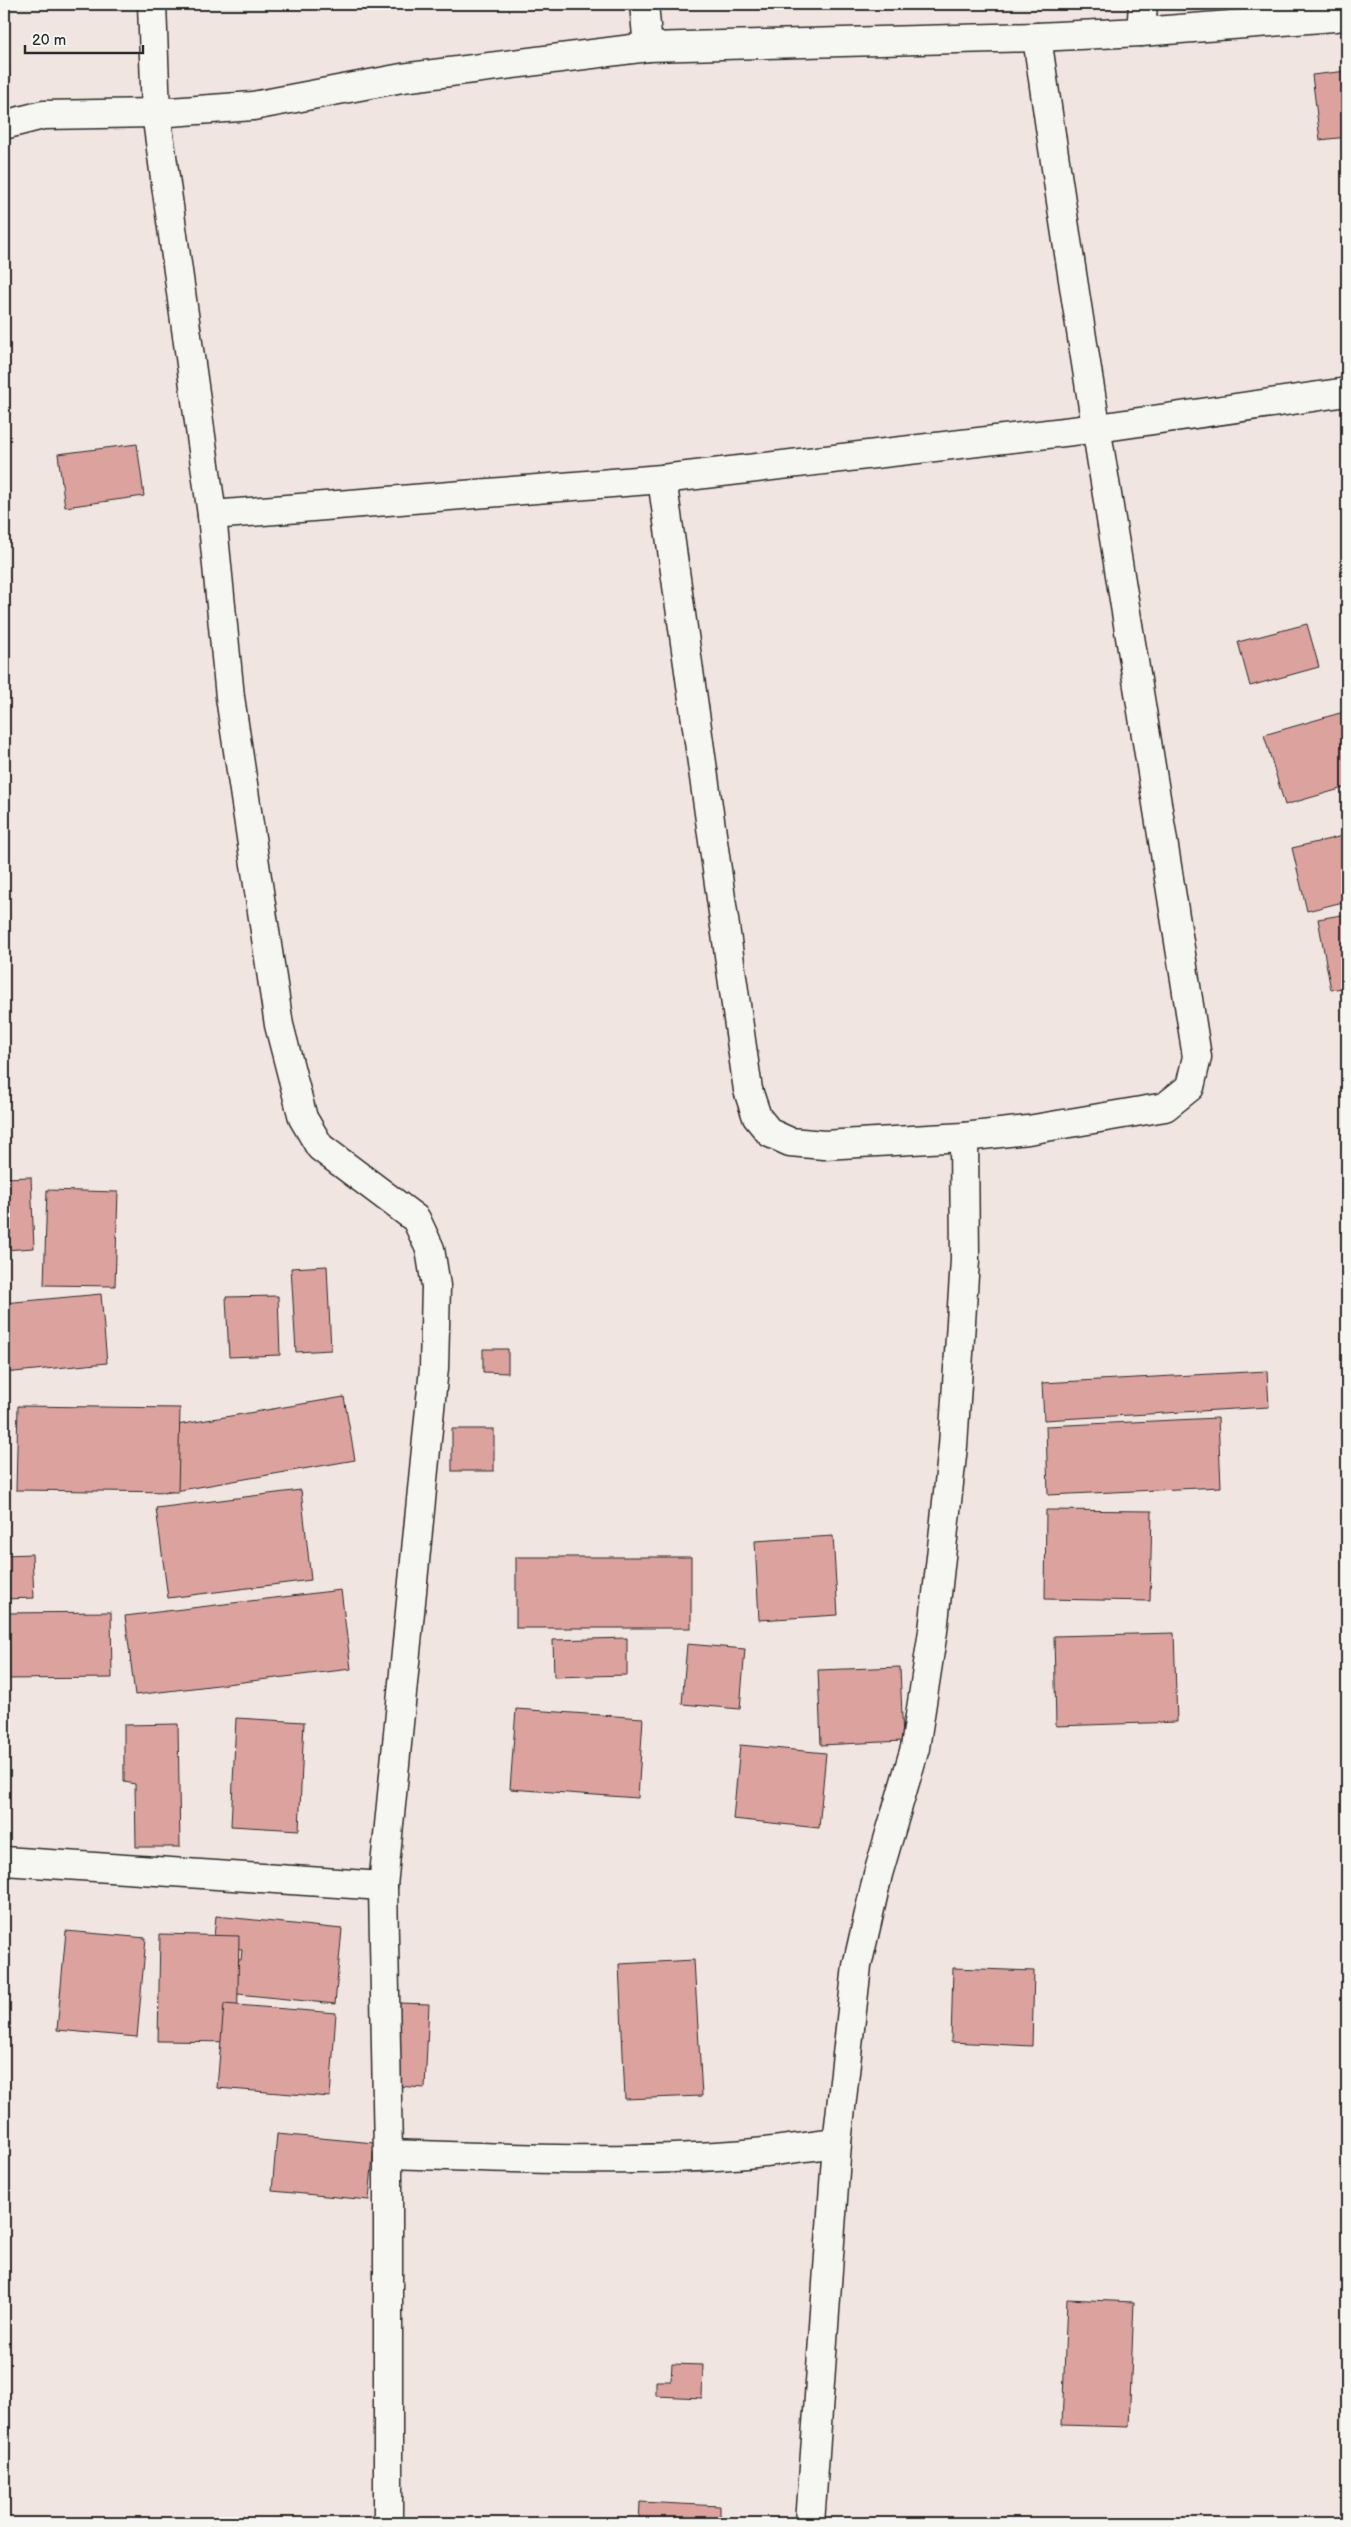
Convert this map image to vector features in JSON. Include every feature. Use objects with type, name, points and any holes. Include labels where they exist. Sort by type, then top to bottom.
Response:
[{"type":"street","points":[[152,4],[156,113],[212,515],[230,697],[278,1024],[303,1118],[320,1147],[416,1219],[430,1249],[436,1286],[434,1368],[382,1886],[388,2154],[388,2523]]},
{"type":"street","points":[[644,4],[648,47]]},
{"type":"street","points":[[1141,32],[1143,4]]},
{"type":"street","points":[[4,125],[44,115],[156,113],[253,106],[402,78],[648,47],[1037,37],[1141,32],[1347,16]]},
{"type":"street","points":[[662,479],[748,1090],[757,1117],[770,1133],[790,1142],[824,1145],[964,1137],[1028,1130],[1165,1107],[1190,1087],[1197,1057],[1098,428],[1068,258],[1037,37]]},
{"type":"street","points":[[212,515],[662,479],[1098,428],[1347,392]]},
{"type":"street","points":[[810,2523],[837,2143],[857,1966],[878,1874],[915,1748],[933,1630],[953,1446],[964,1280],[964,1137]]},
{"type":"street","points":[[4,1861],[382,1886]]},
{"type":"street","points":[[388,2154],[525,2158],[648,2158],[732,2155],[837,2143]]},
{"type":"building","points":[[4,4],[6,4],[10,82],[4,82]]},
{"type":"building","points":[[1347,71],[1347,137],[1320,140],[1312,75]]},
{"type":"building","points":[[137,444],[144,496],[65,507],[58,454]]},
{"type":"building","points":[[1307,624],[1319,667],[1250,686],[1238,642]]},
{"type":"building","points":[[1347,711],[1347,787],[1285,805],[1264,735]]},
{"type":"building","points":[[1347,835],[1347,901],[1307,911],[1292,848]]},
{"type":"building","points":[[1347,914],[1347,987],[1331,990],[1318,919]]},
{"type":"building","points":[[31,1177],[34,1248],[4,1250],[4,1178]]},
{"type":"building","points":[[47,1190],[118,1192],[115,1286],[44,1285]]},
{"type":"building","points":[[327,1266],[331,1350],[296,1352],[291,1268]]},
{"type":"building","points":[[101,1294],[107,1363],[4,1373],[4,1303]]},
{"type":"building","points":[[278,1296],[280,1355],[229,1357],[226,1297]]},
{"type":"building","points":[[483,1349],[508,1349],[508,1373],[483,1372]]},
{"type":"building","points":[[1267,1371],[1269,1407],[1044,1420],[1042,1383]]},
{"type":"building","points":[[344,1397],[355,1460],[164,1493],[153,1429]]},
{"type":"building","points":[[18,1406],[180,1408],[178,1492],[16,1490]]},
{"type":"building","points":[[1218,1418],[1221,1487],[1048,1495],[1046,1426]]},
{"type":"building","points":[[452,1429],[494,1429],[494,1471],[452,1471]]},
{"type":"building","points":[[301,1490],[311,1580],[168,1598],[156,1508]]},
{"type":"building","points":[[1046,1510],[1152,1511],[1150,1601],[1045,1599]]},
{"type":"building","points":[[833,1536],[838,1615],[759,1620],[755,1541]]},
{"type":"building","points":[[32,1554],[34,1598],[4,1599],[4,1555]]},
{"type":"building","points":[[516,1557],[691,1557],[691,1628],[516,1628]]},
{"type":"building","points":[[341,1590],[351,1669],[135,1695],[125,1616]]},
{"type":"building","points":[[111,1612],[112,1678],[4,1679],[4,1613]]},
{"type":"building","points":[[1174,1633],[1177,1722],[1056,1726],[1054,1636]]},
{"type":"building","points":[[627,1638],[627,1675],[554,1677],[553,1640]]},
{"type":"building","points":[[687,1644],[745,1649],[740,1709],[682,1704]]},
{"type":"building","points":[[900,1667],[903,1741],[821,1745],[818,1670]]},
{"type":"building","points":[[516,1709],[643,1718],[638,1798],[510,1789]]},
{"type":"building","points":[[236,1718],[304,1722],[299,1830],[231,1826]]},
{"type":"building","points":[[178,1724],[180,1847],[136,1847],[135,1784],[124,1782],[124,1725]]},
{"type":"building","points":[[740,1745],[826,1753],[819,1828],[733,1819]]},
{"type":"building","points":[[216,1916],[342,1929],[335,2004],[209,1991],[212,1957],[241,1960],[242,1950],[213,1947]]},
{"type":"building","points":[[66,1931],[146,1938],[137,2037],[57,2030]]},
{"type":"building","points":[[160,1934],[239,1936],[237,2042],[158,2041]]},
{"type":"building","points":[[694,1960],[702,2096],[625,2099],[619,1964]]},
{"type":"building","points":[[953,1968],[1034,1971],[1032,2046],[951,2042]]},
{"type":"building","points":[[399,2003],[429,2004],[425,2088],[396,2086]]},
{"type":"building","points":[[224,2004],[336,2013],[330,2097],[217,2088]]},
{"type":"building","points":[[277,2134],[374,2143],[369,2200],[272,2191]]},
{"type":"building","points":[[1067,2299],[1134,2302],[1129,2427],[1062,2425]]},
{"type":"building","points":[[672,2364],[703,2365],[702,2398],[656,2396],[656,2381],[671,2381]]},
{"type":"building","points":[[640,2502],[720,2506],[720,2523],[639,2523]]}]
